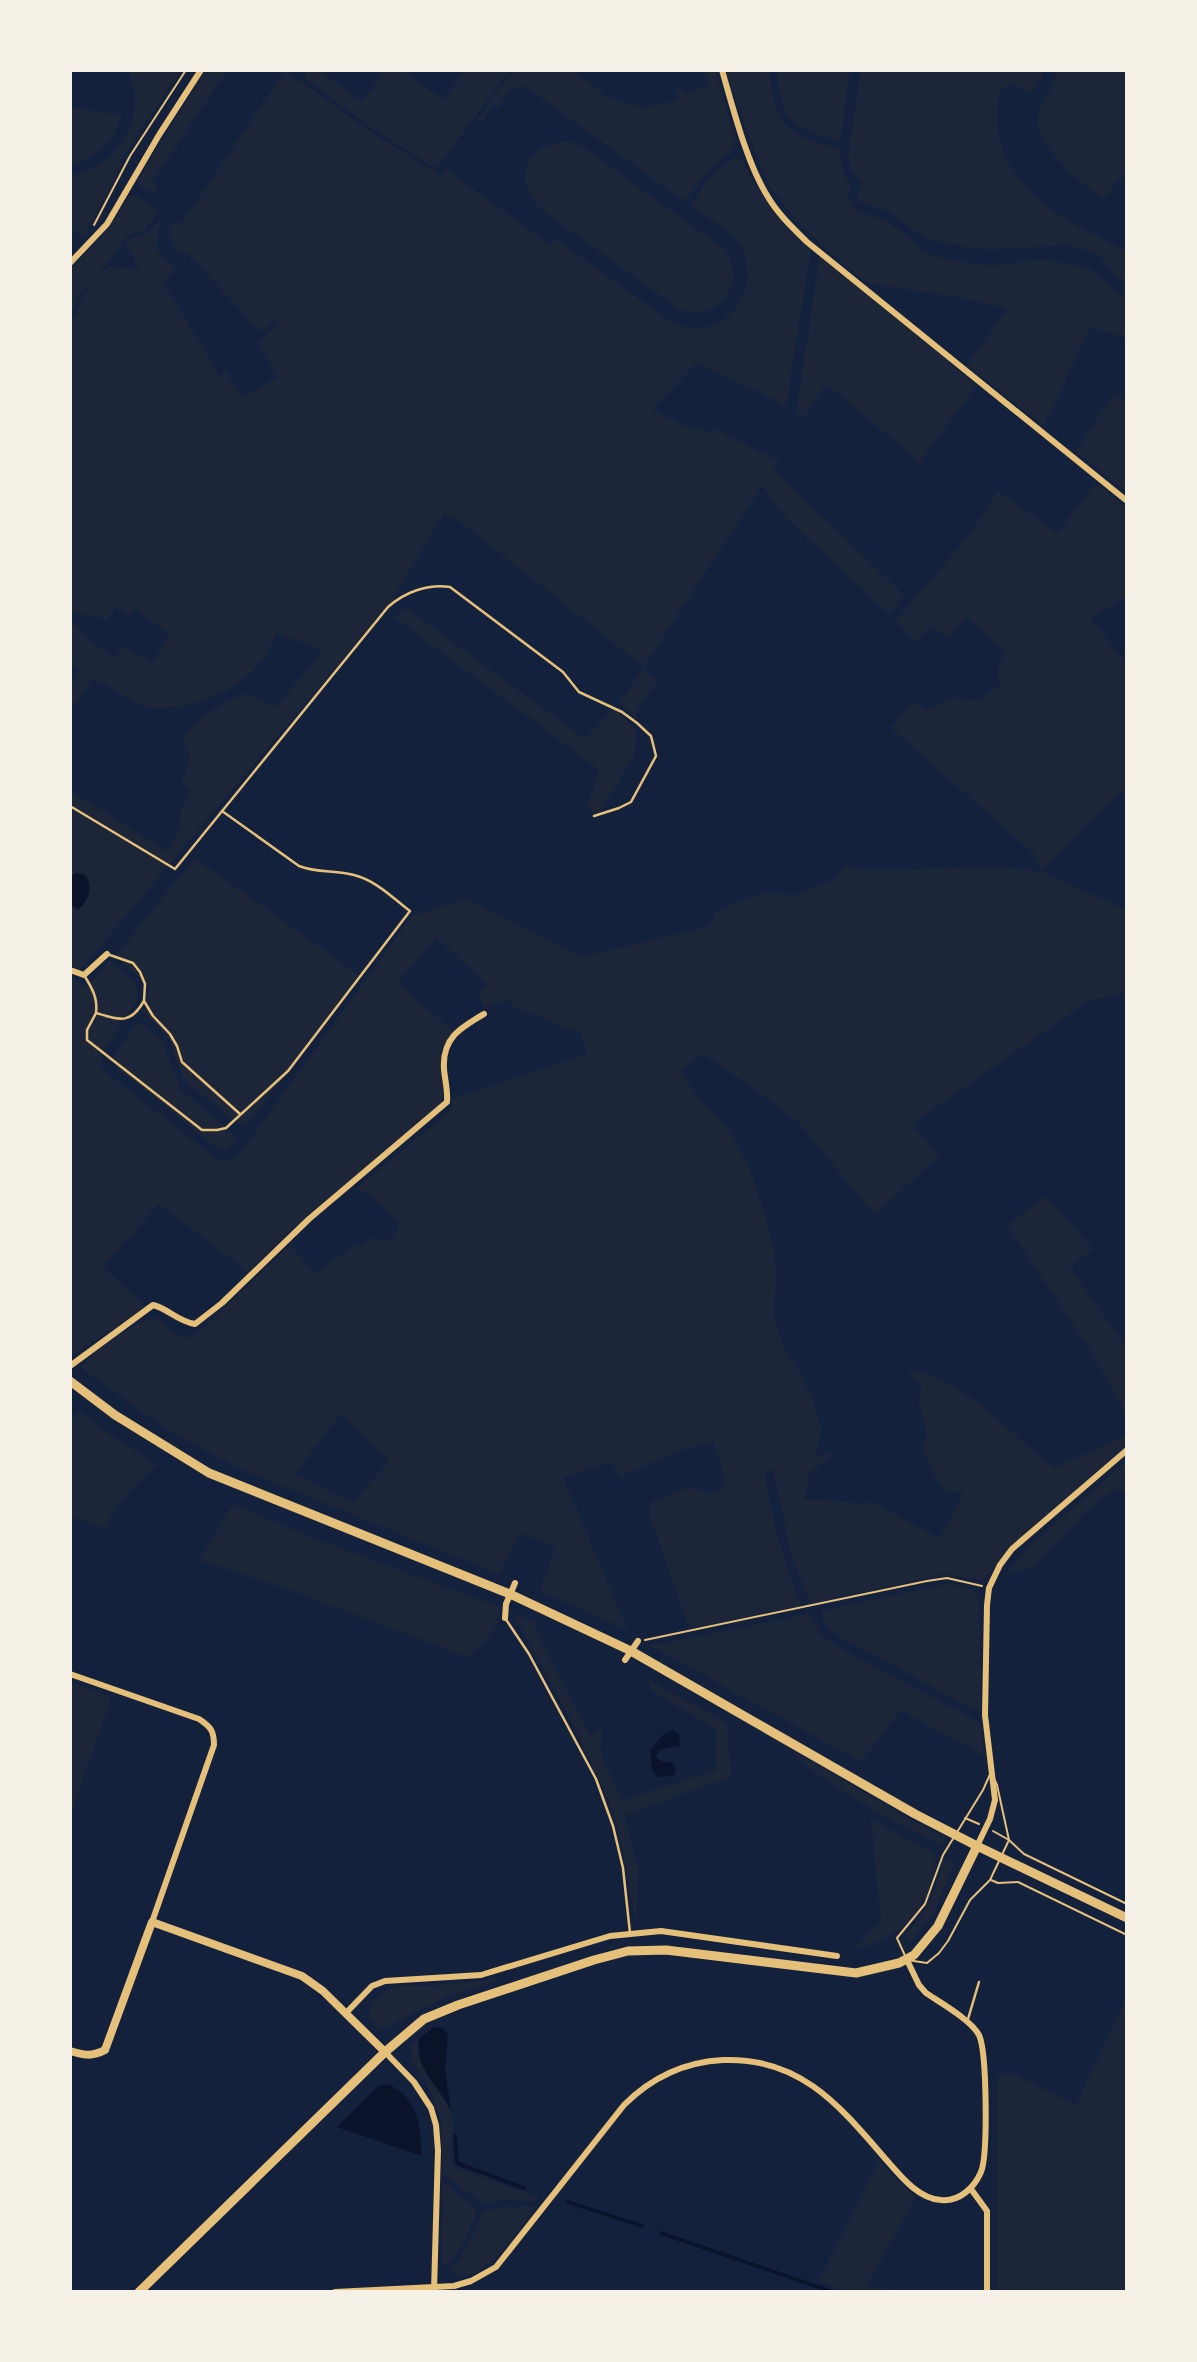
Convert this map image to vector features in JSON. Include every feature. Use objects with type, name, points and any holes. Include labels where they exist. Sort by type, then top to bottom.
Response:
[{"type":"main road","points":[[70,1381],[115,1415],[209,1473],[510,1594],[631,1651],[915,1814],[1127,1918]]},
{"type":"main road","points":[[139,2292],[385,2052],[424,2019],[594,1959],[646,1949],[856,1973],[876,1970],[907,1960],[926,1942],[938,1926],[977,1846]]},
{"type":"street","points":[[70,263],[107,224],[201,70]]},
{"type":"street","points":[[722,70],[754,167],[767,196],[782,216],[807,242],[1127,501]]},
{"type":"street","points":[[70,970],[84,975],[107,954]]},
{"type":"street","points":[[70,1366],[153,1306],[160,1307],[183,1322],[195,1324],[222,1303],[309,1219],[447,1102],[444,1051],[453,1036],[484,1014]]},
{"type":"street","points":[[977,1846],[995,1800],[985,1685],[989,1588],[1000,1564],[1012,1549],[1127,1450]]},
{"type":"street","points":[[505,1618],[506,1604],[514,1583]]},
{"type":"street","points":[[625,1660],[638,1641]]},
{"type":"street","points":[[70,1674],[199,1719],[211,1727],[214,1735],[214,1745],[105,2050],[97,2055],[84,2056],[70,2051]]},
{"type":"street","points":[[152,1922],[302,1976],[323,1991],[414,2082],[431,2108],[436,2125],[438,2150],[434,2290]]},
{"type":"street","points":[[346,2013],[372,1986],[385,1981],[481,1975],[610,1936],[630,1933],[661,1931],[837,1956]]},
{"type":"street","points":[[335,2292],[434,2290],[471,2281],[496,2267],[636,2093],[675,2069],[701,2063],[746,2060],[773,2065],[790,2072],[808,2081],[832,2100],[898,2173],[923,2194],[934,2199],[947,2200],[971,2189],[984,2162],[984,2052],[977,2032],[926,1993],[907,1960]]},
{"type":"street","points":[[971,2189],[987,2211],[987,2292]]},
{"type":"lane","points":[[70,806],[174,869],[387,607],[406,594],[440,585],[450,587],[563,672],[579,692],[622,712],[651,736],[656,756],[631,802],[594,816]]},
{"type":"lane","points":[[84,975],[94,992],[97,1004],[96,1013],[87,1030],[88,1040],[202,1130],[226,1128],[288,1071],[410,911],[364,878],[299,866],[221,811]]},
{"type":"lane","points":[[96,1013],[118,1019],[131,1018],[144,1001],[146,992],[140,972],[133,964],[107,954]]},
{"type":"lane","points":[[144,1001],[153,1016],[170,1034],[182,1062],[240,1114]]},
{"type":"lane","points":[[505,1618],[529,1654],[596,1779],[613,1826],[623,1868],[630,1933]]},
{"type":"lane","points":[[967,2022],[979,1982]]},
{"type":"path","points":[[92,229],[130,156],[186,70]]},
{"type":"path","points":[[638,1641],[940,1578],[989,1588]]},
{"type":"path","points":[[991,1772],[983,1790],[964,1818],[1009,1840],[1024,1854],[1127,1903]]},
{"type":"path","points":[[943,1855],[925,1904],[897,1938],[907,1960],[927,1963],[934,1958],[956,1929],[970,1900],[990,1880],[1001,1858],[1009,1840],[997,1785],[991,1772]]},
{"type":"path","points":[[990,1880],[998,1883],[1018,1882],[1127,1935]]},
{"type":"shaded area","points":[[128,70],[175,73],[176,70],[181,70],[120,161],[122,164],[85,236],[70,229],[70,176],[88,171],[103,162],[116,151],[126,137],[135,105],[134,88]]},
{"type":"shaded area","points":[[206,70],[228,70],[152,182],[157,187],[153,192],[145,190],[139,184],[139,178]]},
{"type":"shaded area","points":[[285,70],[365,128],[454,184],[441,173],[447,170],[550,245],[554,238],[673,323],[687,327],[705,327],[721,321],[731,314],[744,294],[748,271],[741,247],[725,230],[691,207],[707,180],[735,157],[742,160],[755,185],[772,207],[811,248],[786,406],[696,364],[652,410],[694,431],[699,427],[708,433],[713,428],[780,462],[773,469],[904,595],[889,614],[781,513],[762,486],[644,667],[462,523],[444,513],[394,597],[394,602],[384,610],[81,969],[77,970],[70,964],[70,790],[167,851],[180,828],[182,807],[191,791],[181,780],[189,761],[188,752],[182,742],[194,725],[209,712],[246,693],[275,707],[321,654],[316,647],[276,633],[269,650],[242,680],[224,692],[204,700],[163,708],[144,706],[103,683],[92,680],[70,711],[70,687],[81,670],[70,663],[70,620],[93,643],[114,658],[123,646],[153,662],[169,634],[135,609],[128,616],[116,608],[106,621],[70,610],[70,343],[73,333],[70,333],[70,317],[77,317],[83,295],[105,270],[118,266],[139,270],[126,243],[133,237],[148,233],[161,216],[156,248],[176,270],[161,283],[168,290],[221,378],[225,370],[243,398],[277,377],[259,343],[279,322],[276,320],[261,332],[187,253],[176,254],[168,232],[175,220],[181,224]]},
{"type":"shaded area","points":[[318,70],[362,101],[383,74],[378,70],[401,70],[444,100],[465,70],[510,70],[436,169],[370,127],[304,78],[309,71]]},
{"type":"shaded area","points":[[513,70],[575,70],[605,96],[646,107],[676,101],[678,97],[675,93],[681,86],[685,93],[708,86],[703,70],[715,70],[736,142],[733,150],[707,171],[685,202],[526,87],[513,89],[498,108],[493,105],[481,123],[476,120]]},
{"type":"shaded area","points":[[726,70],[768,70],[775,103],[784,122],[799,135],[839,148],[844,176],[852,184],[847,196],[852,207],[884,219],[921,249],[937,257],[988,266],[1042,259],[1089,268],[1127,301],[1127,337],[1090,328],[1044,426],[967,365],[1008,308],[867,283],[827,250],[798,223],[770,187],[747,133]]},
{"type":"shaded area","points":[[776,70],[850,70],[840,141],[808,131],[794,123],[784,109]]},
{"type":"shaded area","points":[[861,70],[1043,70],[1032,93],[1010,84],[1000,93],[997,115],[1000,142],[1010,165],[1023,184],[1041,201],[1061,216],[1127,252],[1127,284],[1118,278],[1098,254],[1068,245],[985,250],[941,242],[924,237],[887,211],[858,201],[861,182],[852,171],[848,156]]},
{"type":"shaded area","points":[[1057,70],[1127,70],[1127,168],[1104,199],[1061,163],[1043,139],[1038,127],[1040,110]]},
{"type":"shaded area","points":[[70,107],[121,115],[115,132],[96,154],[70,164]]},
{"type":"shaded area","points":[[561,142],[582,146],[724,249],[731,262],[733,275],[726,297],[706,310],[693,312],[679,309],[539,208],[527,188],[527,168],[538,151]]},
{"type":"shaded area","points":[[134,195],[159,210],[144,231],[126,237],[108,263],[81,293],[70,314],[70,268],[102,238],[129,197]]},
{"type":"shaded area","points":[[820,256],[977,385],[920,462],[826,384],[804,419],[796,413]]},
{"type":"shaded area","points":[[1112,396],[1127,401],[1127,493],[1076,451]]},
{"type":"shaded area","points":[[1096,483],[1127,508],[1127,596],[1091,618],[1127,664],[1127,787],[1078,832],[1042,872],[1127,910],[1127,989],[1115,996],[1090,1000],[912,1124],[940,1155],[877,1213],[865,1204],[799,1123],[759,1092],[703,1054],[682,1071],[698,1098],[728,1128],[750,1170],[775,1254],[774,1311],[778,1329],[783,1346],[814,1402],[821,1428],[816,1456],[840,1451],[807,1474],[809,1483],[804,1499],[876,1504],[939,1538],[964,1493],[947,1492],[933,1474],[923,1450],[927,1434],[919,1403],[921,1385],[907,1370],[927,1374],[966,1395],[1054,1468],[1127,1435],[1127,1442],[1118,1452],[1039,1521],[1009,1550],[983,1581],[945,1574],[810,1603],[792,1558],[773,1469],[764,1472],[774,1523],[801,1605],[693,1628],[687,1622],[648,1511],[652,1502],[690,1487],[711,1494],[725,1488],[722,1484],[726,1481],[713,1442],[682,1450],[621,1476],[610,1462],[563,1478],[628,1630],[540,1591],[556,1547],[519,1533],[500,1575],[241,1469],[172,1433],[80,1367],[115,1338],[156,1317],[173,1333],[188,1339],[199,1332],[290,1245],[316,1274],[354,1245],[358,1247],[374,1237],[383,1241],[393,1237],[399,1227],[391,1215],[374,1199],[355,1189],[439,1121],[452,1106],[452,1099],[587,1054],[581,1033],[514,1007],[509,1000],[484,1007],[478,994],[486,984],[436,937],[398,983],[454,1032],[440,1050],[444,1086],[440,1106],[305,1217],[247,1273],[159,1204],[103,1266],[144,1306],[131,1318],[70,1356],[70,976],[86,988],[109,961],[134,983],[137,1000],[102,1054],[100,1065],[104,1071],[217,1159],[230,1160],[238,1156],[412,916],[467,899],[582,957],[707,927],[715,919],[713,913],[765,893],[797,895],[835,879],[846,865],[878,870],[993,867],[1041,872],[1035,855],[891,728],[913,701],[926,711],[955,698],[979,700],[1001,685],[999,668],[1005,652],[967,618],[947,638],[931,625],[916,643],[896,621],[971,532],[998,491],[1057,533]],"holes":[[[342,1413],[389,1461],[353,1502],[295,1474]]]},
{"type":"shaded area","points":[[406,608],[585,739],[614,708],[636,730],[634,756],[600,812],[592,812],[587,807],[599,771],[597,768],[394,617]]},
{"type":"shaded area","points":[[644,667],[657,683],[637,709],[636,719],[620,702]]},
{"type":"shaded area","points":[[195,858],[359,975],[251,1120],[241,1126],[183,1079],[169,1038],[143,1012],[149,986],[115,956]]},
{"type":"shaded area","points":[[76,873],[85,875],[89,889],[85,902],[78,910],[70,903],[70,877]]},
{"type":"shaded area","points":[[138,1021],[163,1042],[180,1089],[236,1137],[226,1151],[217,1148],[116,1067],[114,1056]]},
{"type":"shaded area","points":[[1046,1196],[1093,1249],[1070,1267],[1127,1349],[1127,1416],[1094,1356],[1007,1226]]},
{"type":"shaded area","points":[[79,1411],[157,1464],[115,1507],[105,1528],[70,1516],[70,1423]]},
{"type":"shaded area","points":[[1127,1460],[1127,1493],[1116,1489],[1093,1505],[1031,1568],[1005,1575],[1030,1546]]},
{"type":"shaded area","points":[[233,1504],[308,1536],[499,1607],[500,1614],[495,1628],[467,1657],[304,1595],[199,1560]]},
{"type":"shaded area","points":[[942,1585],[967,1588],[979,1598],[981,1713],[840,1637],[825,1624],[821,1611]]},
{"type":"shaded area","points":[[513,1613],[537,1624],[535,1629],[588,1731],[592,1736],[596,1731],[601,1730],[603,1733],[600,1748],[603,1759],[622,1800],[716,1770],[716,1731],[656,1694],[650,1687],[649,1680],[727,1723],[731,1777],[624,1815],[638,1869],[636,1925],[620,1837],[610,1804],[574,1726]]},
{"type":"shaded area","points":[[810,1614],[821,1634],[835,1645],[982,1724],[984,1756],[901,1710],[861,1762],[651,1646]]},
{"type":"shaded area","points":[[70,1682],[110,1696],[70,1816]]},
{"type":"shaded area","points":[[672,1730],[679,1733],[680,1746],[659,1750],[656,1756],[661,1761],[673,1763],[676,1771],[673,1776],[657,1777],[652,1770],[650,1750],[662,1736]]},
{"type":"shaded area","points":[[791,1751],[944,1837],[943,1846],[876,1812],[820,1776]]},
{"type":"shaded area","points":[[871,1819],[936,1855],[929,1889],[915,1913],[899,1930],[889,1936],[856,1948],[881,1920]]},
{"type":"shaded area","points":[[946,1859],[954,1862],[935,1911],[910,1942],[904,1937],[929,1902]]},
{"type":"shaded area","points":[[504,1977],[446,1997],[386,2027],[376,2026],[369,2016],[377,1998],[395,1987],[451,1984]]},
{"type":"shaded area","points":[[1127,1996],[1127,2292],[997,2292],[997,2077],[1009,2072],[1076,2105]]},
{"type":"shaded area","points":[[434,2027],[443,2028],[448,2035],[445,2070],[451,2110],[420,2059],[419,2039]]},
{"type":"shaded area","points":[[419,2039],[421,2062],[451,2113],[453,2167],[538,2197],[535,2201],[505,2200],[484,2204],[443,2175],[441,2121],[431,2092],[411,2059],[412,2045]]},
{"type":"shaded area","points":[[388,2084],[412,2105],[419,2123],[422,2156],[337,2127],[377,2087]]},
{"type":"shaded area","points":[[879,2161],[916,2196],[866,2287],[936,2292],[853,2292],[818,2282]]},
{"type":"shaded area","points":[[443,2183],[475,2207],[470,2230],[447,2266],[442,2263]]},
{"type":"shaded area","points":[[536,2206],[511,2241],[486,2266],[474,2274],[462,2276],[451,2271],[466,2249],[484,2211]]},
{"type":"waterway","points":[[455,2135],[457,2163],[524,2188]]},
{"type":"waterway","points":[[568,2202],[642,2226]]},
{"type":"waterway","points":[[661,2233],[833,2292]]}]
